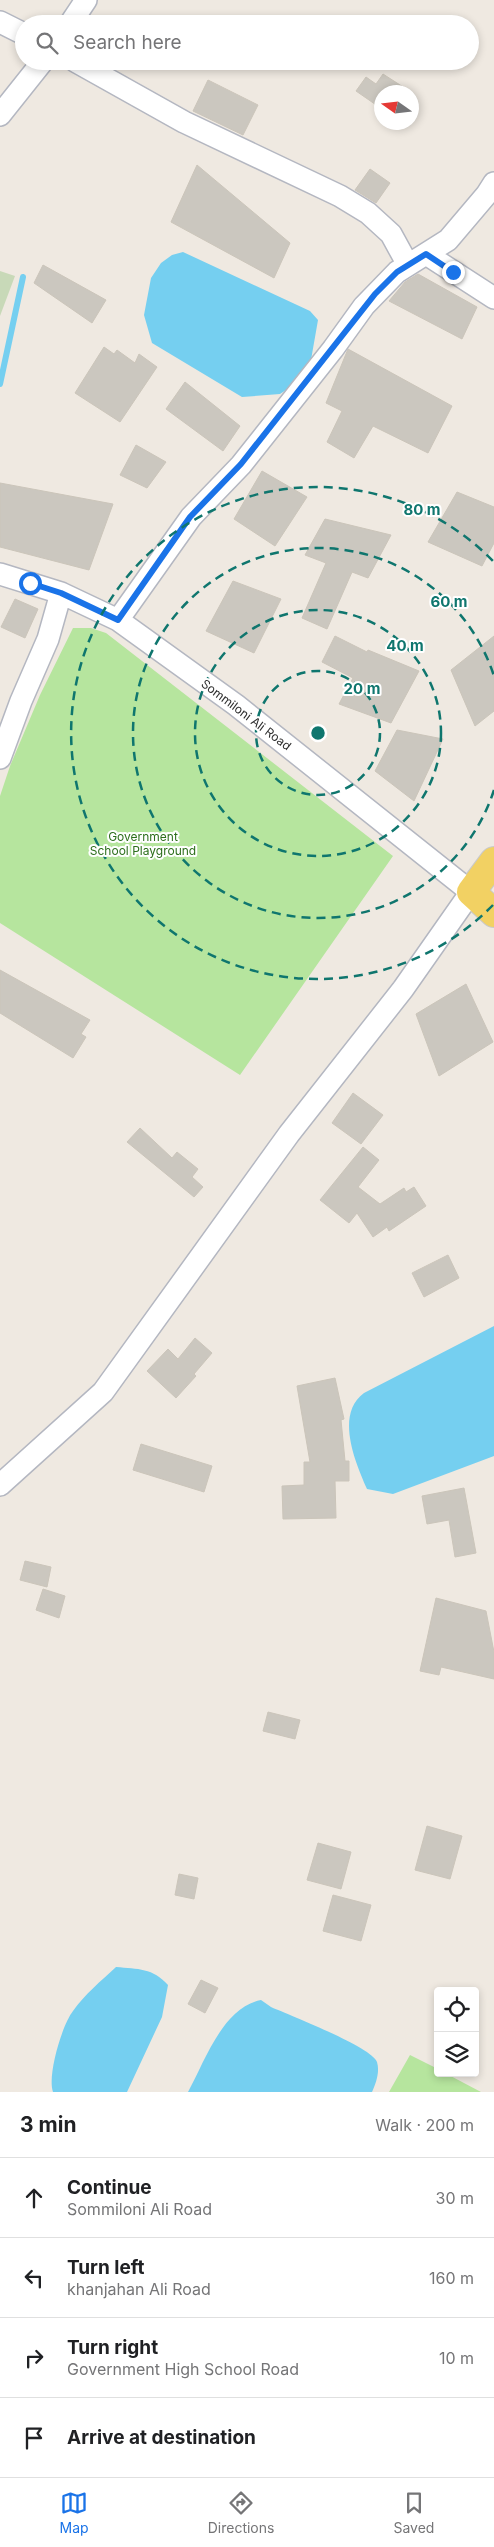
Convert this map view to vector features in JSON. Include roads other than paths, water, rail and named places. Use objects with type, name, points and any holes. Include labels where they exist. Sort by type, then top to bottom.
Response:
[{"type":"main road","points":[[494,861],[471,892],[494,913]]},
{"type":"street","points":[[76,15],[86,0]]},
{"type":"street","points":[[0,22],[15,30]]},
{"type":"street","points":[[0,115],[36,70]]},
{"type":"street","points":[[91,70],[184,122],[340,196],[368,213],[391,234],[408,265]]},
{"type":"street","points":[[118,620],[190,517],[241,464],[333,349],[364,306],[397,272],[448,240],[494,183]]},
{"type":"street","points":[[426,254],[494,298]]},
{"type":"street","name":"Sommiloni Ali Road","points":[[0,574],[61,593],[118,620],[236,705],[471,892]]},
{"type":"street","points":[[0,758],[21,701],[48,639],[61,593]]},
{"type":"street","points":[[0,1485],[103,1392],[289,1134],[403,989],[471,892]]},
{"type":"water","points":[[183,252],[310,311],[318,320],[311,360],[292,386],[280,394],[242,397],[152,343],[144,315],[151,278],[161,263],[172,255]]},
{"type":"water","points":[[494,1326],[494,1456],[393,1494],[367,1489],[357,1466],[350,1439],[349,1425],[355,1402],[364,1393]]},
{"type":"water","points":[[116,1967],[151,1972],[168,1985],[162,2017],[127,2092],[53,2092],[52,2075],[54,2063],[64,2027],[73,2011],[83,1999]]},
{"type":"water","points":[[261,2000],[271,2007],[346,2040],[372,2056],[377,2062],[378,2074],[372,2092],[188,2092],[209,2051],[226,2024],[236,2013],[248,2005]]},
{"type":"waterway","points":[[0,384],[23,277]]},
{"type":"park label","name":"Government School Playground","points":[[143,844]]}]
